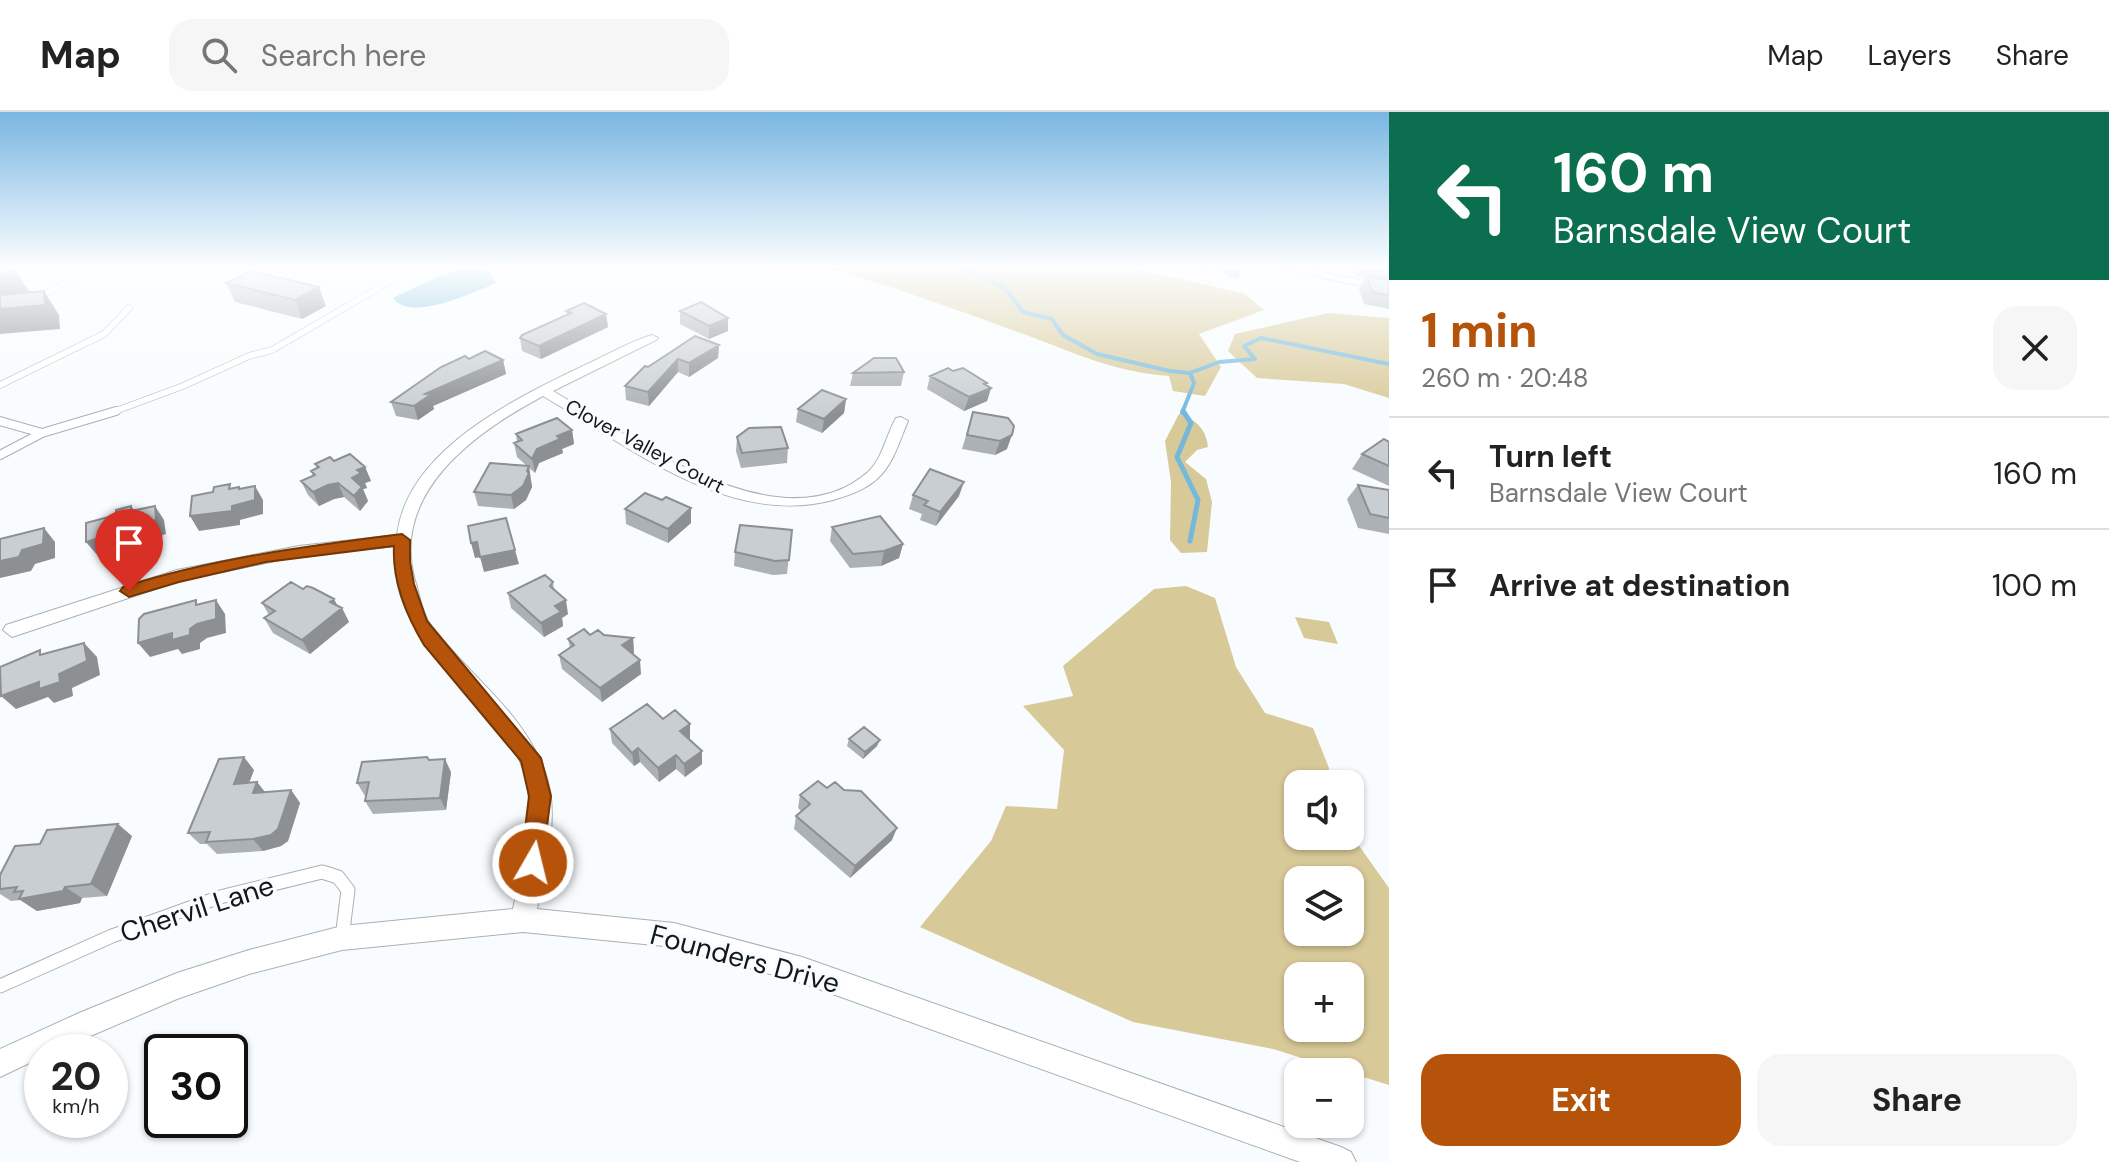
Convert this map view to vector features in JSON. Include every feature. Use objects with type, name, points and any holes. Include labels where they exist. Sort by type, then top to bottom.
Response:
[{"type":"street","points":[[523,920],[538,835],[540,796],[530,758],[419,622],[401,562],[405,521],[415,499],[450,450],[498,414],[652,338]]},
{"type":"street","name":"Clover Valley Court","points":[[544,391],[703,482],[741,496],[761,499],[806,500],[850,489],[874,474],[883,462],[901,421]]},
{"type":"street","points":[[12,630],[177,576],[299,551],[402,540]]},
{"type":"street","name":"Founders Drive","points":[[0,1063],[88,1022],[177,986],[249,962],[342,938],[523,920],[674,935],[802,970],[1341,1162]]},
{"type":"lane","points":[[0,385],[104,334],[120,317]]},
{"type":"lane","points":[[0,455],[42,433],[93,420],[183,386],[249,356],[272,350],[329,317]]},
{"type":"lane","points":[[0,421],[42,433]]},
{"type":"lane","name":"Chervil Lane","points":[[0,986],[112,936],[220,897],[322,872],[338,877],[348,890],[342,938]]},
{"type":"shaded area","points":[[977,317],[1245,317],[1199,334],[1221,367],[1205,396],[1173,391],[1169,376],[1128,370],[1092,360]]},
{"type":"shaded area","points":[[1310,317],[1389,318],[1389,398],[1344,384],[1257,378],[1228,351],[1235,334]]},
{"type":"shaded area","points":[[1179,414],[1199,426],[1207,440],[1208,447],[1197,450],[1185,462],[1206,479],[1212,502],[1207,552],[1181,553],[1170,540],[1171,482],[1165,441]]},
{"type":"shaded area","points":[[1186,586],[1215,598],[1236,667],[1265,713],[1313,728],[1329,768],[1284,770],[1284,850],[1362,850],[1389,888],[1389,1085],[1364,1077],[1364,1058],[1302,1058],[1273,1049],[1133,1022],[920,927],[991,841],[1006,806],[1057,809],[1064,750],[1023,706],[1073,696],[1063,666],[1154,589]]},
{"type":"shaded area","points":[[1295,617],[1329,622],[1338,644],[1304,638]]},
{"type":"building","points":[[562,317],[600,317],[539,346],[520,338]]},
{"type":"building","points":[[692,317],[728,318],[709,326]]},
{"type":"building","points":[[695,336],[719,345],[689,363],[678,359],[648,392],[625,386],[645,366],[648,367]]},
{"type":"building","points":[[485,351],[503,360],[425,394],[430,395],[414,406],[391,402],[441,367]]},
{"type":"building","points":[[874,358],[896,358],[904,372],[853,373]]},
{"type":"building","points":[[948,368],[953,371],[963,368],[991,388],[969,397],[930,376]]},
{"type":"building","points":[[822,390],[846,399],[824,419],[798,409]]},
{"type":"building","points":[[973,412],[1008,418],[1014,426],[1012,435],[1000,441],[967,435]]},
{"type":"building","points":[[557,418],[572,430],[537,449],[532,459],[514,443],[522,440],[516,434]]},
{"type":"building","points":[[781,427],[788,448],[742,453],[737,437],[749,428]]},
{"type":"building","points":[[1384,439],[1389,442],[1389,466],[1362,454]]},
{"type":"building","points":[[350,454],[365,467],[357,470],[361,473],[352,478],[362,487],[354,496],[338,483],[313,492],[301,481],[315,475],[311,471],[319,467],[315,464],[330,457],[334,461]]},
{"type":"building","points":[[490,463],[529,466],[529,473],[523,486],[511,495],[474,492]]},
{"type":"building","points":[[930,469],[964,482],[940,512],[924,505],[928,501],[913,495]]},
{"type":"building","points":[[230,484],[229,489],[255,486],[255,500],[232,506],[232,511],[190,516],[192,496],[213,492],[214,487]]},
{"type":"building","points":[[1358,485],[1389,490],[1389,518],[1370,514]]},
{"type":"building","points":[[645,493],[662,500],[666,497],[691,508],[668,529],[625,509]]},
{"type":"building","points":[[131,506],[131,511],[155,506],[156,520],[86,542],[86,523],[116,515],[116,510]]},
{"type":"building","points":[[880,516],[903,544],[884,551],[853,554],[832,527]]},
{"type":"building","points":[[506,518],[515,550],[480,557],[477,542],[471,543],[468,526]]},
{"type":"building","points":[[740,525],[792,530],[789,560],[775,561],[735,552]]},
{"type":"building","points":[[44,528],[43,544],[22,550],[19,557],[0,561],[0,539]]},
{"type":"building","points":[[545,575],[553,582],[550,586],[566,600],[555,606],[561,612],[541,623],[508,593]]},
{"type":"building","points":[[291,582],[303,589],[307,586],[313,588],[334,599],[330,602],[342,608],[302,640],[264,618],[275,611],[262,603]]},
{"type":"building","points":[[196,600],[196,605],[216,600],[216,619],[197,624],[190,629],[190,635],[172,640],[172,633],[138,643],[139,619],[144,614]]},
{"type":"building","points":[[584,629],[590,635],[598,630],[604,635],[633,638],[622,645],[640,660],[600,688],[559,655],[574,645],[568,639]]},
{"type":"building","points":[[84,643],[87,661],[59,674],[60,682],[39,689],[39,682],[1,696],[0,667],[40,650],[40,655]]},
{"type":"building","points":[[647,704],[663,719],[675,710],[690,724],[680,731],[702,751],[684,764],[676,755],[658,768],[638,748],[632,753],[610,729]]},
{"type":"building","points":[[864,727],[880,740],[865,752],[849,739]]},
{"type":"building","points":[[244,757],[234,784],[257,782],[253,793],[291,790],[278,829],[271,835],[253,839],[206,842],[210,832],[188,833],[219,759]]},
{"type":"building","points":[[427,757],[429,760],[445,759],[440,798],[365,801],[369,782],[357,783],[362,762]]},
{"type":"building","points":[[818,781],[827,788],[835,782],[844,790],[861,791],[897,828],[855,866],[796,816],[810,804],[800,795]]},
{"type":"building","points":[[118,824],[91,884],[19,899],[23,891],[14,892],[17,887],[0,889],[0,875],[15,846],[40,844],[47,830]]},
{"type":"waterway","points":[[1044,317],[1052,319],[1063,335],[1097,354],[1190,373]]},
{"type":"waterway","points":[[1190,373],[1219,362],[1255,359],[1244,346],[1261,338],[1389,364]]},
{"type":"waterway","points":[[1182,413],[1194,383],[1190,373]]},
{"type":"waterway","points":[[1183,411],[1191,423],[1177,457],[1198,500],[1190,541]]},
{"type":"route","points":[[129,591],[177,576],[266,557],[402,540],[401,562],[411,605],[419,622],[431,640],[507,726],[530,758],[540,796],[533,863]]}]
